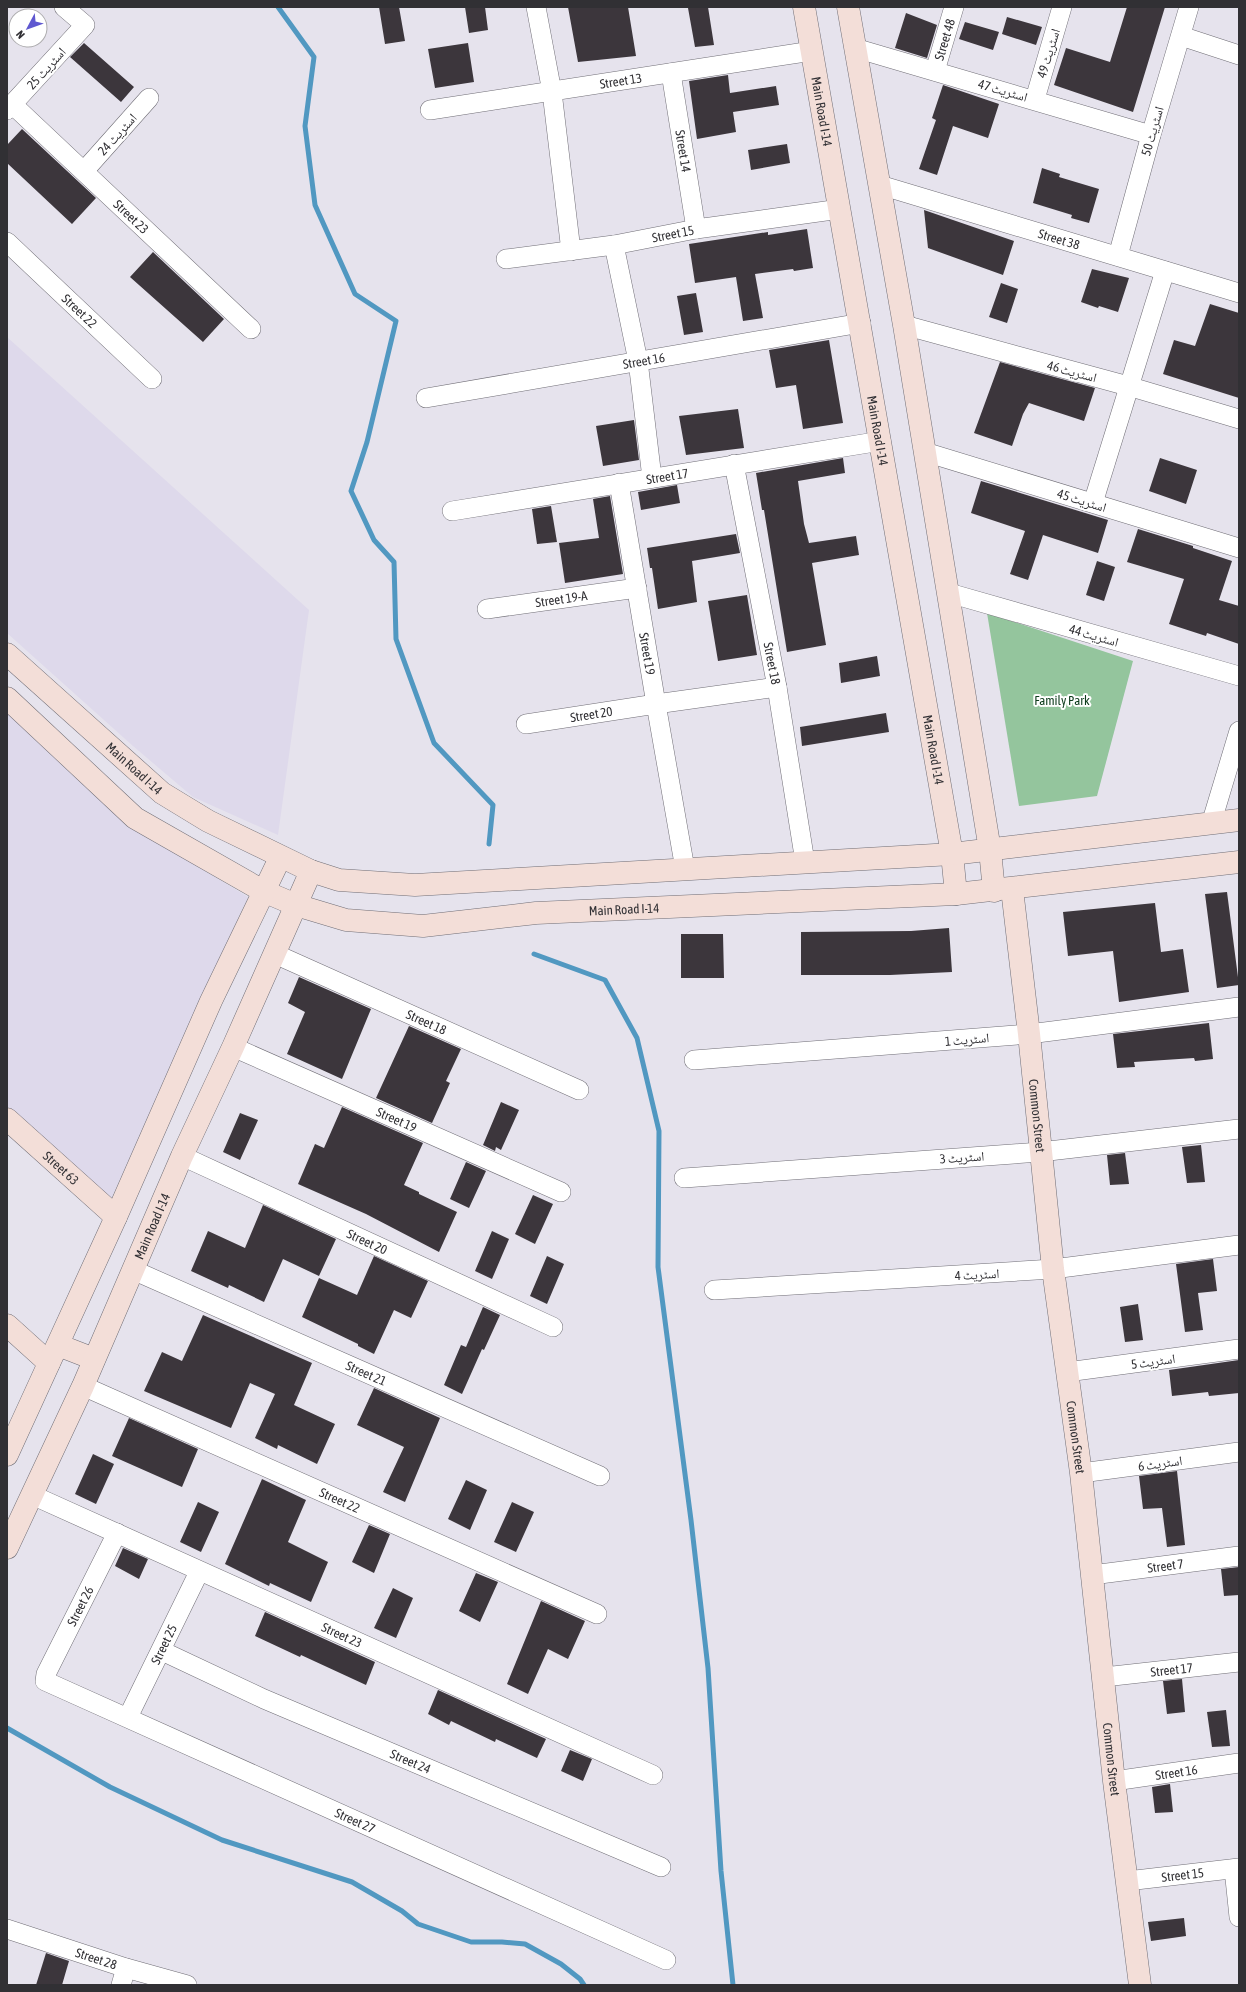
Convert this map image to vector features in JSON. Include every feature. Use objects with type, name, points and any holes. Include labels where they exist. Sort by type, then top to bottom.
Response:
[{"type":"main road","name":"Main Road I-14","points":[[804,7],[861,323],[952,854],[956,894]]},
{"type":"main road","points":[[848,7],[904,325],[990,850],[1003,890]]},
{"type":"main road","name":"Main Road I-14","points":[[7,654],[162,793],[208,821],[280,858],[311,871],[339,880],[415,885],[952,854],[1239,820]]},
{"type":"main road","name":"Main Road I-14","points":[[7,698],[135,818],[263,891],[296,905],[346,920],[423,926],[536,913],[956,894],[1003,890],[1239,862]]},
{"type":"main road","points":[[7,1455],[116,1217],[211,1001],[280,858]]},
{"type":"main road","name":"Main Road I-14","points":[[7,1548],[83,1386],[182,1156],[233,1047],[311,871]]},
{"type":"main road","name":"Common Street","points":[[1003,890],[1030,1034],[1040,1152],[1053,1269],[1081,1473],[1114,1781],[1140,1985]]},
{"type":"main road","name":"Street 63","points":[[7,1119],[116,1217]]},
{"type":"main road","points":[[7,1326],[53,1354],[94,1359]]},
{"type":"street","name":"اسٹریٹ 25","points":[[10,107],[85,25],[64,7]]},
{"type":"street","points":[[536,7],[552,92],[571,251]]},
{"type":"street","name":"Street 48","points":[[935,71],[954,7]]},
{"type":"street","name":"اسٹریٹ 49","points":[[1035,99],[1062,7]]},
{"type":"street","name":"اسٹریٹ 50","points":[[1118,256],[1151,135],[1190,7]]},
{"type":"street","points":[[1181,36],[1239,55]]},
{"type":"street","name":"اسٹریٹ 47","points":[[855,48],[1035,99],[1151,135]]},
{"type":"street","name":"Street 13","points":[[430,110],[812,51]]},
{"type":"street","name":"Street 14","points":[[671,73],[696,229]]},
{"type":"street","name":"اسٹریٹ 24","points":[[84,171],[149,98]]},
{"type":"street","name":"Street 23","points":[[10,107],[84,171],[251,328]]},
{"type":"street","name":"Street 38","points":[[880,185],[1239,293]]},
{"type":"street","name":"Street 15","points":[[506,259],[571,251],[696,229],[840,210]]},
{"type":"street","name":"Street 22","points":[[7,242],[152,379]]},
{"type":"street","points":[[614,244],[638,361],[652,478]]},
{"type":"street","points":[[1093,503],[1128,386],[1165,271]]},
{"type":"street","name":"Street 16","points":[[426,398],[861,323]]},
{"type":"street","name":"اسٹریٹ 46","points":[[904,325],[1128,386],[1239,419]]},
{"type":"street","name":"Street 17","points":[[452,510],[734,464],[881,442]]},
{"type":"street","name":"اسٹریٹ 45","points":[[925,452],[1239,548]]},
{"type":"street","name":"Street 18","points":[[734,464],[777,687],[805,862]]},
{"type":"street","name":"Street 19","points":[[620,483],[684,869]]},
{"type":"street","name":"Street 19-A","points":[[487,609],[637,588]]},
{"type":"street","name":"اسٹریٹ 44","points":[[949,593],[1239,676]]},
{"type":"street","points":[[656,704],[777,687]]},
{"type":"street","name":"Street 20","points":[[526,724],[656,704]]},
{"type":"street","points":[[1211,824],[1239,731]]},
{"type":"street","name":"Street 18","points":[[274,954],[579,1090]]},
{"type":"street","name":"اسٹریٹ 1","points":[[694,1060],[1030,1034],[1239,1007]]},
{"type":"street","name":"Street 19","points":[[233,1047],[561,1192]]},
{"type":"street","name":"اسٹریٹ 3","points":[[684,1178],[1040,1152],[1239,1129]]},
{"type":"street","name":"Street 20","points":[[182,1156],[552,1327]]},
{"type":"street","name":"اسٹریٹ 4","points":[[714,1290],[1053,1269],[1239,1245]]},
{"type":"street","name":"Street 21","points":[[133,1270],[600,1476]]},
{"type":"street","name":"اسٹریٹ 5","points":[[1067,1372],[1239,1349]]},
{"type":"street","name":"Street 22","points":[[83,1386],[597,1614]]},
{"type":"street","name":"اسٹریٹ 6","points":[[1081,1473],[1239,1452]]},
{"type":"street","name":"Street 23","points":[[32,1495],[199,1572],[652,1775]]},
{"type":"street","name":"Street 26","points":[[44,1680],[117,1533]]},
{"type":"street","name":"Street 7","points":[[1092,1575],[1239,1556]]},
{"type":"street","name":"Street 25","points":[[128,1717],[199,1572]]},
{"type":"street","name":"Street 24","points":[[162,1650],[264,1698],[662,1867]]},
{"type":"street","name":"Street 17","points":[[1104,1677],[1239,1662]]},
{"type":"street","name":"Street 27","points":[[44,1680],[666,1960]]},
{"type":"street","name":"Street 16","points":[[1114,1781],[1239,1763]]},
{"type":"street","points":[[1236,1869],[1239,1917]]},
{"type":"street","name":"Street 15","points":[[1127,1881],[1236,1869]]},
{"type":"street","name":"Street 28","points":[[7,1929],[124,1976],[187,1985]]},
{"type":"shaded area","points":[[7,337],[309,610],[278,835],[193,797],[133,746],[7,633]]},
{"type":"shaded area","points":[[7,710],[134,828],[248,897],[111,1199],[7,1106]]},
{"type":"green space","name":"Family Park","points":[[987,613],[1133,661],[1097,796],[1019,806]]},
{"type":"building","points":[[379,7],[399,7],[405,41],[385,44]]},
{"type":"building","points":[[465,7],[485,7],[488,30],[469,33]]},
{"type":"building","points":[[568,7],[628,7],[636,56],[578,62]]},
{"type":"building","points":[[708,7],[714,45],[695,47],[688,8]]},
{"type":"building","points":[[1127,7],[1165,7],[1133,112],[1054,85],[1066,48],[1110,62]]},
{"type":"building","points":[[906,13],[937,25],[927,58],[895,48]]},
{"type":"building","points":[[1007,17],[1042,27],[1036,45],[1002,34]]},
{"type":"building","points":[[965,22],[999,32],[993,50],[959,39]]},
{"type":"building","points":[[84,43],[134,87],[121,102],[70,57]]},
{"type":"building","points":[[468,43],[474,82],[435,88],[428,49]]},
{"type":"building","points":[[728,75],[730,93],[776,86],[779,105],[733,112],[736,132],[697,139],[689,81]]},
{"type":"building","points":[[943,85],[999,104],[988,138],[953,126],[937,175],[919,169],[936,120],[932,118]]},
{"type":"building","points":[[22,129],[96,198],[72,224],[7,163],[7,145]]},
{"type":"building","points":[[787,144],[790,163],[751,170],[748,150]]},
{"type":"building","points":[[1042,168],[1060,174],[1059,177],[1099,189],[1089,223],[1071,218],[1072,215],[1033,203]]},
{"type":"building","points":[[924,210],[1014,241],[1003,275],[928,248]]},
{"type":"building","points":[[807,229],[813,268],[755,274],[763,318],[743,321],[736,277],[695,283],[689,244],[768,232],[768,235]]},
{"type":"building","points":[[153,252],[224,319],[203,342],[130,277]]},
{"type":"building","points":[[1092,269],[1129,278],[1118,312],[1099,306],[1098,308],[1081,302]]},
{"type":"building","points":[[1001,283],[1018,289],[1007,323],[989,317]]},
{"type":"building","points":[[696,293],[703,332],[684,335],[677,296]]},
{"type":"building","points":[[1210,304],[1239,313],[1239,398],[1163,374],[1174,340],[1195,346]]},
{"type":"building","points":[[829,340],[843,423],[803,429],[796,385],[776,388],[769,350]]},
{"type":"building","points":[[1000,362],[1095,388],[1084,421],[1029,403],[1023,414],[1012,446],[974,433]]},
{"type":"building","points":[[738,409],[744,448],[686,455],[679,416]]},
{"type":"building","points":[[634,420],[639,460],[603,466],[596,426]]},
{"type":"building","points":[[843,458],[845,473],[798,481],[804,524],[809,543],[856,536],[859,555],[812,563],[826,645],[787,652],[764,510],[762,510],[756,473]]},
{"type":"building","points":[[1160,458],[1197,470],[1186,504],[1149,491]]},
{"type":"building","points":[[981,481],[1108,520],[1098,553],[1043,535],[1028,580],[1010,574],[1025,531],[971,513]]},
{"type":"building","points":[[677,485],[680,503],[641,510],[638,492]]},
{"type":"building","points":[[610,496],[623,574],[565,583],[559,543],[599,538],[593,499]]},
{"type":"building","points":[[551,506],[557,542],[537,544],[532,509]]},
{"type":"building","points":[[1138,529],[1193,546],[1193,548],[1232,561],[1219,600],[1239,606],[1239,644],[1207,633],[1206,636],[1169,624],[1184,579],[1127,562]]},
{"type":"building","points":[[736,534],[740,553],[692,561],[697,602],[658,609],[652,568],[650,568],[647,548]]},
{"type":"building","points":[[1097,561],[1115,567],[1104,601],[1086,595]]},
{"type":"building","points":[[747,595],[757,655],[718,661],[708,601]]},
{"type":"building","points":[[877,656],[880,676],[841,683],[839,663]]},
{"type":"building","points":[[886,713],[889,732],[802,746],[800,727]]},
{"type":"building","points":[[1227,892],[1239,985],[1217,988],[1205,894]]},
{"type":"building","points":[[1155,903],[1161,952],[1183,949],[1189,992],[1119,1002],[1113,951],[1068,956],[1063,912]]},
{"type":"building","points":[[949,928],[952,972],[890,975],[801,975],[801,932],[911,931]]},
{"type":"building","points":[[681,934],[723,934],[724,978],[681,978]]},
{"type":"building","points":[[299,977],[371,1009],[342,1079],[287,1054],[305,1012],[288,1003]]},
{"type":"building","points":[[1209,1023],[1213,1059],[1195,1061],[1194,1058],[1134,1062],[1135,1067],[1117,1068],[1113,1034]]},
{"type":"building","points":[[409,1026],[461,1049],[446,1081],[450,1083],[432,1123],[376,1098]]},
{"type":"building","points":[[501,1102],[519,1110],[501,1150],[496,1147],[495,1151],[483,1145]]},
{"type":"building","points":[[342,1107],[423,1143],[404,1185],[419,1192],[419,1194],[457,1212],[439,1252],[366,1214],[298,1184],[315,1144],[324,1148]]},
{"type":"building","points":[[240,1113],[258,1120],[240,1160],[223,1152]]},
{"type":"building","points":[[1201,1145],[1205,1182],[1187,1183],[1182,1147]]},
{"type":"building","points":[[1125,1153],[1129,1184],[1110,1185],[1107,1155]]},
{"type":"building","points":[[466,1162],[486,1171],[469,1208],[450,1199]]},
{"type":"building","points":[[533,1195],[553,1204],[535,1244],[515,1234]]},
{"type":"building","points":[[263,1205],[336,1239],[319,1276],[283,1259],[264,1302],[229,1285],[228,1288],[191,1271],[208,1231],[245,1248]]},
{"type":"building","points":[[492,1231],[509,1239],[492,1279],[475,1271]]},
{"type":"building","points":[[374,1256],[428,1281],[411,1318],[394,1310],[374,1354],[358,1346],[358,1344],[302,1317],[319,1278],[357,1295]]},
{"type":"building","points":[[547,1256],[564,1264],[547,1304],[530,1296]]},
{"type":"building","points":[[1213,1259],[1217,1291],[1198,1293],[1203,1330],[1185,1332],[1176,1264]]},
{"type":"building","points":[[1138,1304],[1143,1340],[1125,1342],[1120,1307]]},
{"type":"building","points":[[483,1307],[500,1315],[484,1350],[482,1349],[462,1394],[444,1385],[461,1345],[466,1347]]},
{"type":"building","points":[[203,1315],[312,1363],[294,1405],[335,1424],[317,1464],[278,1445],[277,1449],[255,1438],[275,1394],[250,1383],[231,1428],[144,1391],[162,1352],[182,1361]]},
{"type":"building","points":[[1239,1360],[1239,1393],[1209,1396],[1208,1392],[1172,1396],[1169,1370]]},
{"type":"building","points":[[374,1388],[440,1418],[405,1502],[383,1492],[404,1447],[357,1425]]},
{"type":"building","points":[[129,1418],[198,1449],[182,1487],[112,1456]]},
{"type":"building","points":[[93,1454],[114,1464],[96,1504],[75,1494]]},
{"type":"building","points":[[1177,1471],[1185,1545],[1167,1547],[1162,1508],[1143,1509],[1139,1476]]},
{"type":"building","points":[[262,1479],[306,1500],[288,1542],[328,1562],[311,1602],[270,1583],[269,1586],[225,1564]]},
{"type":"building","points":[[466,1480],[487,1490],[470,1530],[448,1519]]},
{"type":"building","points":[[198,1502],[219,1512],[201,1552],[180,1542]]},
{"type":"building","points":[[512,1502],[534,1512],[516,1552],[494,1542]]},
{"type":"building","points":[[369,1525],[390,1534],[374,1573],[352,1562]]},
{"type":"building","points":[[123,1548],[148,1559],[139,1579],[115,1566]]},
{"type":"building","points":[[1239,1567],[1239,1595],[1224,1596],[1221,1569]]},
{"type":"building","points":[[476,1573],[498,1582],[480,1622],[459,1611]]},
{"type":"building","points":[[393,1588],[413,1598],[396,1638],[374,1628]]},
{"type":"building","points":[[541,1601],[585,1621],[568,1659],[548,1649],[528,1694],[507,1684]]},
{"type":"building","points":[[265,1612],[375,1662],[366,1685],[255,1636]]},
{"type":"building","points":[[1182,1679],[1185,1712],[1167,1714],[1163,1681]]},
{"type":"building","points":[[438,1690],[546,1739],[537,1758],[496,1739],[495,1742],[451,1721],[449,1725],[428,1714]]},
{"type":"building","points":[[1226,1710],[1230,1746],[1212,1747],[1207,1712]]},
{"type":"building","points":[[570,1750],[592,1759],[583,1781],[561,1771]]},
{"type":"building","points":[[1170,1784],[1173,1812],[1155,1813],[1152,1787]]},
{"type":"building","points":[[1184,1918],[1186,1936],[1151,1941],[1148,1922]]},
{"type":"building","points":[[46,1953],[69,1961],[62,1985],[36,1985]]},
{"type":"waterway","points":[[278,7],[314,57],[305,126],[315,205],[355,294],[396,321],[367,442],[351,491],[374,540],[394,562],[396,639],[434,743],[493,805],[489,844]]},
{"type":"waterway","points":[[534,954],[605,980],[637,1038],[659,1131],[658,1267],[691,1520],[708,1668],[721,1871],[733,1985]]},
{"type":"waterway","points":[[7,1728],[110,1787],[222,1840],[352,1882],[402,1911],[418,1924],[471,1942],[525,1944],[561,1964],[580,1979],[584,1985]]}]
